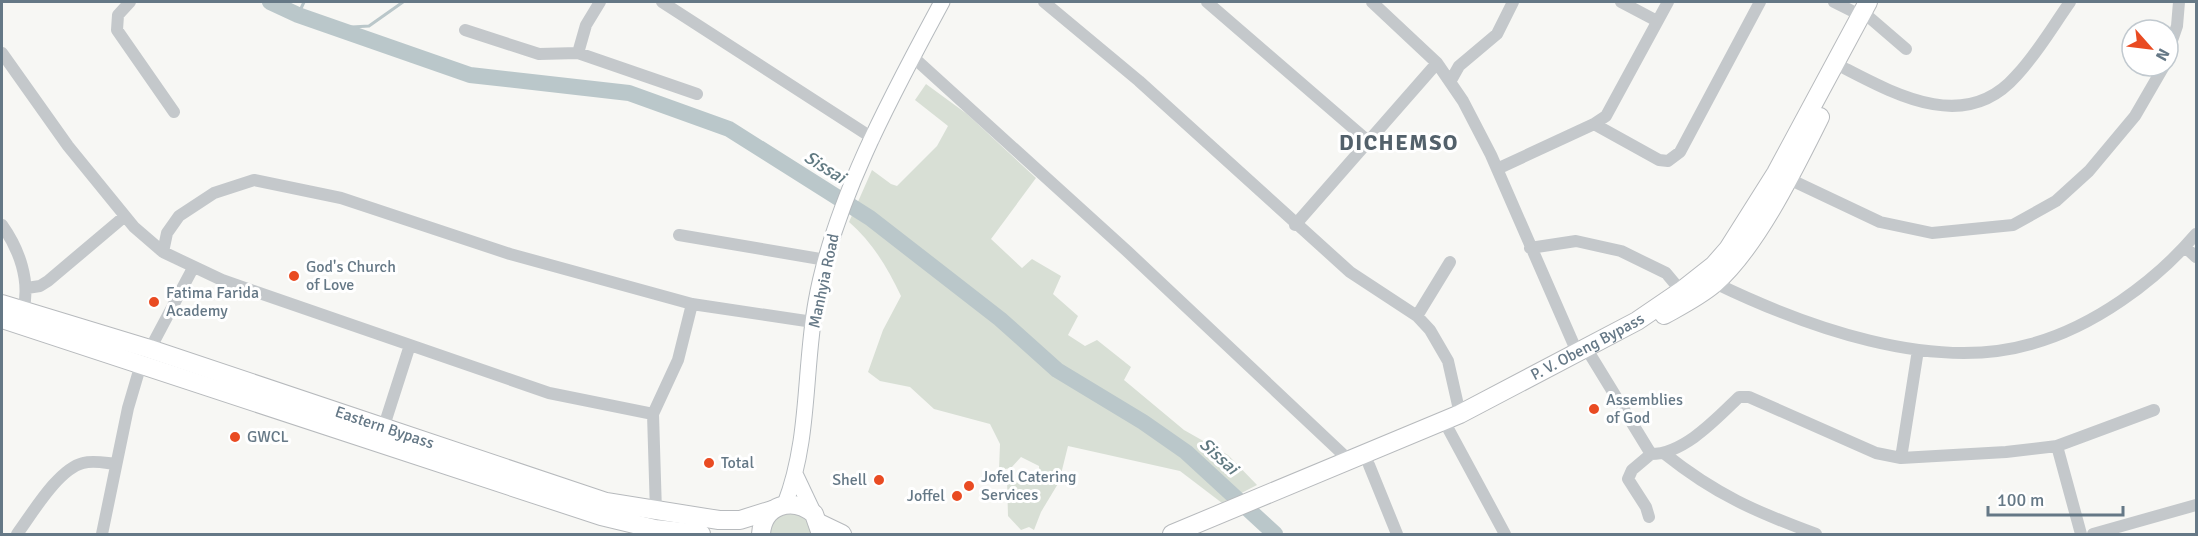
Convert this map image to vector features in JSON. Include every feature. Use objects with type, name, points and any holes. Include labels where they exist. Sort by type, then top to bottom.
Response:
[{"type":"highway","name":"P. V. Obeng Bypass","points":[[1172,534],[1369,465],[1701,294],[1736,262],[1789,179],[1844,68],[1869,9]]},
{"type":"highway","name":"P. V. Obeng Bypass","points":[[1584,354],[1681,291],[1714,265],[1728,249],[1776,173],[1869,9]]},
{"type":"highway","name":"Eastern Bypass","points":[[2,304],[601,516],[655,529],[701,534]]},
{"type":"highway","name":"Eastern Bypass","points":[[2,319],[145,356],[383,429],[606,502],[656,512],[719,520],[740,520],[779,507]]},
{"type":"highway","name":"P. V. Obeng Bypass","points":[[1199,534],[1350,461],[1451,422]]},
{"type":"highway","points":[[761,534],[764,520],[779,507],[806,507],[818,524],[842,534]]},
{"type":"main road","name":"Manhyia Road","points":[[779,507],[796,476],[813,322],[826,260],[837,222],[913,57],[942,2]]},
{"type":"main road","points":[[796,476],[818,524]]},
{"type":"street","points":[[130,2],[118,15],[117,30],[174,112]]},
{"type":"street","points":[[578,53],[586,25],[600,2]]},
{"type":"street","points":[[662,2],[874,139]]},
{"type":"street","points":[[1044,2],[1139,81],[1295,225],[1350,272],[1403,304],[1430,330],[1448,361],[1451,422],[1505,534]]},
{"type":"street","points":[[1207,2],[1368,141]]},
{"type":"street","points":[[1372,2],[1437,63],[1463,101],[1497,169],[1530,248],[1584,354],[1651,454]]},
{"type":"street","points":[[1450,82],[1459,66],[1497,34],[1513,2]]},
{"type":"street","points":[[1621,2],[1657,21]]},
{"type":"street","points":[[1497,169],[1594,124],[1606,116],[1668,2]]},
{"type":"street","points":[[1594,124],[1659,160],[1668,161],[1680,152],[1760,2]]},
{"type":"street","points":[[1834,2],[1869,9],[1906,49]]},
{"type":"street","points":[[1844,68],[1893,93],[1930,106],[1971,104],[1996,94],[2016,77],[2070,2]]},
{"type":"street","points":[[2177,18],[2179,2]]},
{"type":"street","points":[[465,30],[539,54],[578,53],[697,94]]},
{"type":"street","points":[[2,53],[68,146],[134,227],[160,250],[193,268],[549,393],[653,414]]},
{"type":"street","points":[[913,57],[1128,252],[1350,461]]},
{"type":"street","points":[[1295,225],[1437,63]]},
{"type":"street","points":[[1789,179],[1880,222],[1932,233],[2013,225],[2056,201],[2089,171],[2135,116],[2157,78]]},
{"type":"street","points":[[160,250],[167,233],[179,216],[214,192],[254,180],[341,198],[510,254],[692,304],[813,322]]},
{"type":"street","points":[[27,288],[40,286],[48,281],[125,216]]},
{"type":"street","points":[[2,225],[11,238],[27,288],[23,311]]},
{"type":"street","points":[[1715,283],[1793,316],[1845,333],[1918,350],[1977,353],[2031,345],[2075,327],[2127,296],[2185,247],[2196,234]]},
{"type":"street","points":[[679,235],[826,260]]},
{"type":"street","points":[[1530,248],[1576,241],[1621,251],[1666,273],[1681,291]]},
{"type":"street","points":[[2185,247],[2196,258]]},
{"type":"street","points":[[1417,316],[1450,262]]},
{"type":"street","points":[[102,534],[116,464],[145,356],[193,268]]},
{"type":"street","points":[[656,512],[653,414],[678,360],[692,304]]},
{"type":"street","points":[[383,429],[410,345]]},
{"type":"street","points":[[1901,458],[1918,350]]},
{"type":"street","points":[[1649,517],[1646,507],[1628,479],[1632,470],[1651,454],[1665,454],[1710,427],[1739,397],[1749,397],[1876,453],[1901,458],[2006,452],[2057,446],[2154,410]]},
{"type":"street","points":[[2057,446],[2081,534]]},
{"type":"street","points":[[1665,454],[1701,483],[1760,514],[1816,534]]},
{"type":"street","points":[[17,534],[67,471],[82,463],[116,464]]},
{"type":"street","points":[[1369,465],[1397,534]]},
{"type":"street","points":[[2093,534],[2196,506]]},
{"type":"shaded area","points":[[926,84],[967,114],[1036,178],[991,239],[1022,268],[1032,259],[1061,276],[1053,294],[1078,316],[1068,335],[1085,346],[1097,340],[1131,367],[1124,380],[1184,430],[1228,455],[1257,485],[1222,503],[1180,471],[1068,446],[1059,482],[1041,512],[1034,530],[1029,527],[1021,530],[1008,516],[1007,478],[1039,482],[1039,466],[1021,457],[1011,468],[999,470],[1000,444],[990,424],[934,409],[910,387],[880,381],[868,372],[883,330],[901,296],[879,256],[849,222],[872,170],[897,186],[937,146],[948,126],[915,100]]},
{"type":"shaded area","points":[[803,510],[815,534],[770,534],[773,517]]},
{"type":"waterway","name":"Sissai","points":[[270,2],[298,15],[470,75],[629,93],[729,129],[870,218],[1000,319],[1057,370],[1143,422],[1186,452],[1275,534]]},
{"type":"waterway","points":[[298,15],[304,2]]},
{"type":"waterway","points":[[335,28],[369,26],[403,2]]},
{"type":"place","name":"God's Church of Love","points":[[294,276]]},
{"type":"place","name":"Fatima Farida Academy","points":[[154,302]]},
{"type":"place","name":"Assemblies of God","points":[[1594,409]]},
{"type":"place","name":"GWCL","points":[[235,437]]},
{"type":"place","name":"Total","points":[[709,463]]},
{"type":"place","name":"Shell","points":[[879,480]]},
{"type":"place","name":"Jofel Catering Services","points":[[969,486]]},
{"type":"place","name":"Joffel","points":[[957,496]]},
{"type":"district","name":"DICHEMSO","points":[[1399,142]]}]
